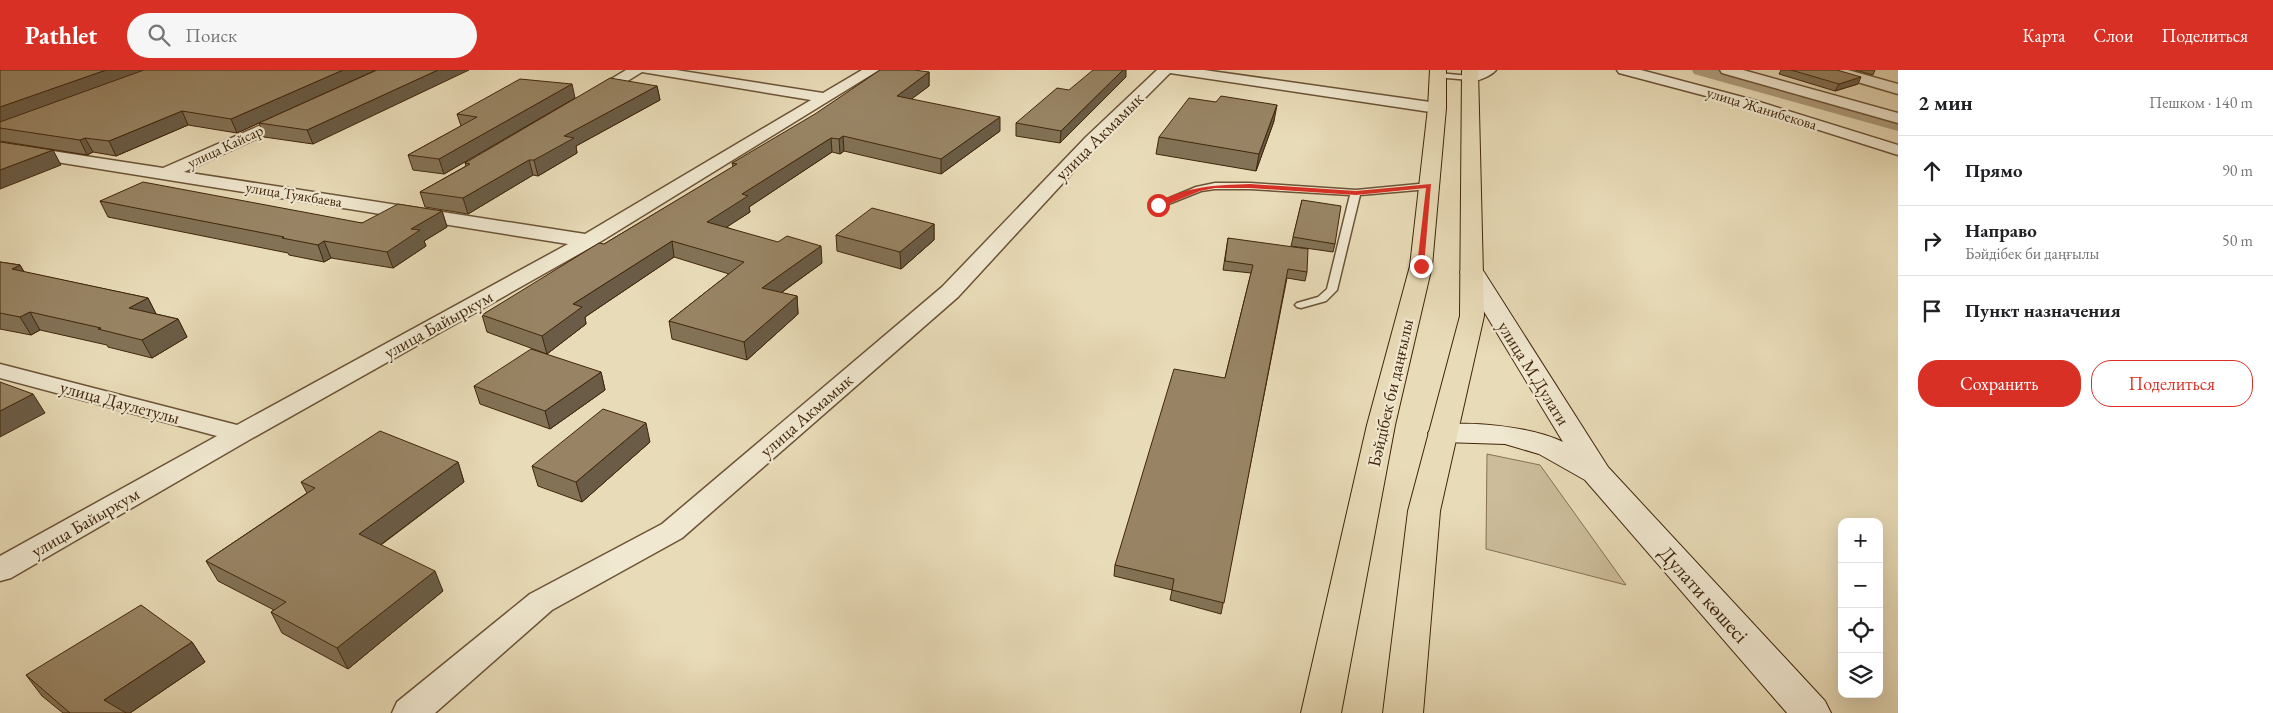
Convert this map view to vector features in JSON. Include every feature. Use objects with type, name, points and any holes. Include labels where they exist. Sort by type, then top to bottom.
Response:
[{"type":"main road","name":"Бәйдібек би даңғылы","points":[[1321,713],[1382,425],[1421,266],[1437,108],[1438,72]]},
{"type":"main road","points":[[1404,713],[1424,511],[1472,316],[1470,74]]},
{"type":"main road","name":"улица М.Дулати","points":[[1472,272],[1597,474]]},
{"type":"main road","points":[[1443,433],[1506,435],[1549,447],[1597,474]]},
{"type":"main road","name":"Дулати көшесі","points":[[1597,474],[1811,713]]},
{"type":"street","points":[[577,105],[636,70]]},
{"type":"street","points":[[648,70],[825,98]]},
{"type":"street","name":"улица Байыркум","points":[[0,570],[588,241],[872,70]]},
{"type":"street","name":"улица Акмамык","points":[[410,713],[541,602],[672,531],[950,292],[1092,141],[1165,70]]},
{"type":"street","points":[[1174,70],[1437,108]]},
{"type":"street","points":[[1470,74],[1489,70]]},
{"type":"street","name":"улица Жанибекова","points":[[1624,70],[1745,102],[1898,150]]},
{"type":"street","points":[[1727,70],[1898,118]]},
{"type":"street","points":[[1832,70],[1898,89]]},
{"type":"street","name":"улица Кайсар","points":[[167,173],[309,108]]},
{"type":"street","name":"улица Туякбаева","points":[[0,148],[588,241]]},
{"type":"street","points":[[398,211],[424,196]]},
{"type":"street","name":"улица Даулетулы","points":[[0,371],[240,434]]},
{"type":"lane","points":[[1438,72],[1470,74]]},
{"type":"lane","points":[[1158,205],[1199,189],[1215,186],[1250,186],[1356,193],[1429,186]]},
{"type":"lane","points":[[1301,305],[1322,299],[1332,290],[1356,193]]},
{"type":"shaded area","points":[[1487,454],[1540,465],[1626,585],[1486,549]]},
{"type":"building","points":[[0,70],[106,70],[0,107]]},
{"type":"building","points":[[144,70],[343,70],[231,119],[182,111],[109,141],[85,138],[80,140],[0,128],[0,122]]},
{"type":"building","points":[[377,70],[438,70],[307,130],[259,123]]},
{"type":"building","points":[[880,70],[929,72],[897,96],[1000,117],[941,159],[843,136],[839,139],[831,138],[742,194],[748,196],[707,222],[778,242],[787,236],[821,246],[762,288],[797,296],[744,342],[669,321],[744,262],[672,241],[573,304],[582,307],[542,336],[482,315],[599,243],[604,244],[737,164],[732,163],[815,114]]},
{"type":"building","points":[[1093,70],[1123,70],[1061,131],[1016,123],[1057,88],[1069,90]]},
{"type":"building","points":[[1791,70],[1837,70],[1861,77],[1839,84]]},
{"type":"building","points":[[610,78],[657,86],[564,136],[574,138],[534,160],[529,160],[463,198],[420,192],[470,164],[465,163]]},
{"type":"building","points":[[520,79],[572,84],[439,159],[408,155],[477,117],[457,114]]},
{"type":"building","points":[[1221,96],[1277,105],[1259,154],[1159,137],[1189,98],[1216,102]]},
{"type":"building","points":[[0,142],[53,150],[0,170]]},
{"type":"building","points":[[143,182],[362,223],[398,204],[442,211],[411,229],[420,230],[387,252],[324,241],[318,245],[100,201]]},
{"type":"building","points":[[1302,200],[1341,206],[1335,244],[1293,237]]},
{"type":"building","points":[[872,208],[934,224],[900,252],[836,235]]},
{"type":"building","points":[[1228,238],[1308,249],[1307,272],[1288,269],[1224,603],[1172,590],[1174,579],[1115,565],[1174,369],[1225,378],[1253,265],[1225,261]]},
{"type":"building","points":[[0,262],[20,265],[12,269],[148,298],[129,308],[178,319],[142,340],[98,329],[101,328],[30,312],[20,317],[0,313]]},
{"type":"building","points":[[531,349],[601,372],[545,411],[474,386]]},
{"type":"building","points":[[0,382],[33,394],[0,411]]},
{"type":"building","points":[[603,409],[646,423],[576,482],[532,466]]},
{"type":"building","points":[[380,431],[458,462],[359,534],[435,571],[337,648],[271,612],[286,602],[206,561],[315,488],[301,482]]},
{"type":"building","points":[[141,605],[192,642],[104,700],[126,713],[70,713],[26,675]]},
{"type":"waterway","points":[[1701,70],[1898,125]]},
{"type":"route","points":[[1158,205],[1199,189],[1215,186],[1250,186],[1356,193],[1429,186],[1421,266]]}]
